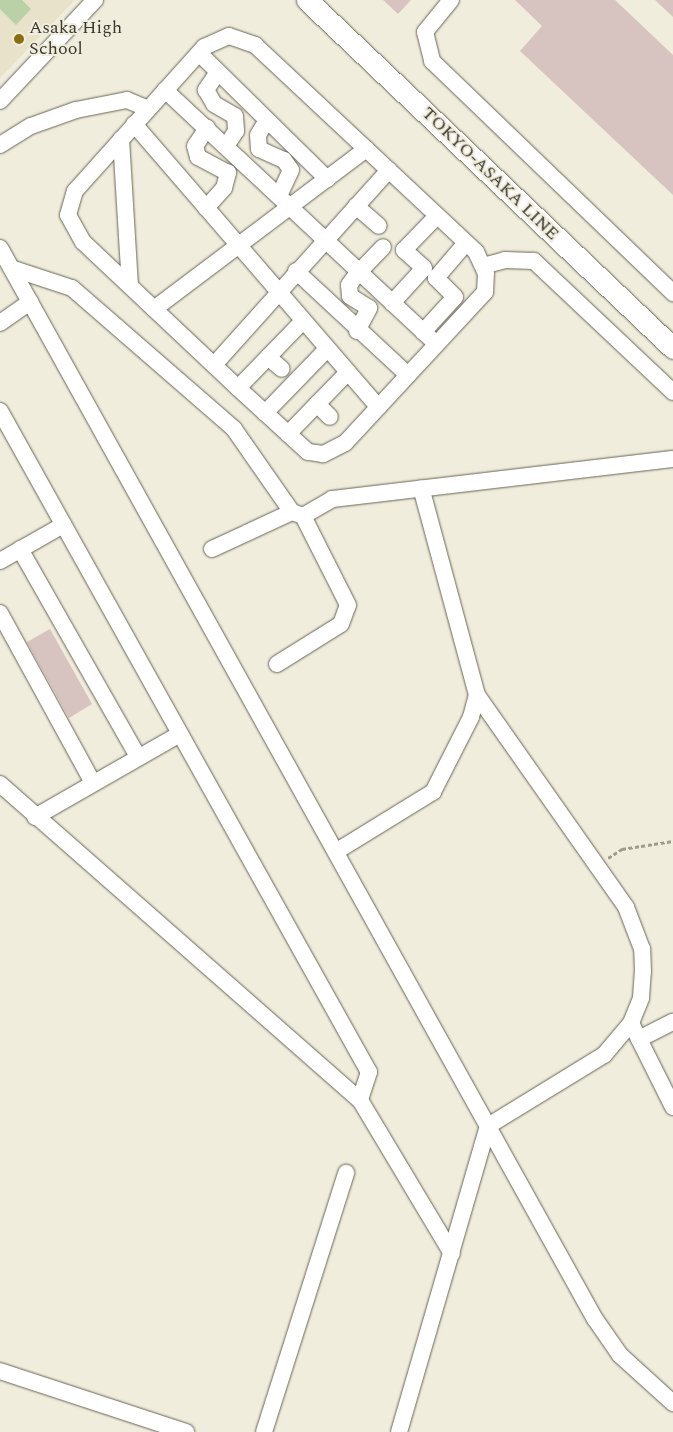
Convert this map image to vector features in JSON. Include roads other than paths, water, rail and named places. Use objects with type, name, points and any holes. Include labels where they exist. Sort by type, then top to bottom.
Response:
[{"type":"main road","name":"TOKYO-ASAKA LINE","points":[[307,0],[673,348]]},
{"type":"lane","points":[[0,102],[95,0]]},
{"type":"lane","points":[[451,0],[426,32],[432,61],[673,293]]},
{"type":"lane","points":[[229,36],[255,44],[466,243],[483,266],[484,292],[345,443],[323,454],[308,452],[238,388],[83,242],[68,215],[75,191],[198,53],[229,36]]},
{"type":"lane","points":[[198,53],[327,179]]},
{"type":"lane","points":[[218,72],[206,90],[214,104],[235,116],[236,131],[226,145]]},
{"type":"lane","points":[[165,90],[286,200],[436,344]]},
{"type":"lane","points":[[0,145],[32,126],[76,110],[127,100],[148,109]]},
{"type":"lane","points":[[267,120],[258,135],[260,149],[284,160],[291,170],[286,200]]},
{"type":"lane","points":[[134,124],[378,408]]},
{"type":"lane","points":[[206,208],[224,188],[228,173],[198,157],[195,146],[207,128]]},
{"type":"lane","points":[[121,139],[130,286]]},
{"type":"lane","points":[[154,309],[239,246],[286,200],[327,179],[366,149]]},
{"type":"lane","points":[[214,365],[278,291],[389,170]]},
{"type":"lane","points":[[356,206],[379,226]]},
{"type":"lane","points":[[392,303],[424,268],[404,250],[438,216]]},
{"type":"lane","points":[[423,332],[455,296],[436,278],[466,243]]},
{"type":"lane","points":[[357,331],[369,308],[350,296],[349,285],[359,271],[383,247]]},
{"type":"lane","points":[[0,248],[337,851],[595,1319],[620,1355],[673,1403]]},
{"type":"lane","points":[[483,266],[505,260],[534,261],[673,392]]},
{"type":"lane","points":[[11,268],[72,288],[234,430],[298,514],[348,605],[341,624],[277,664]]},
{"type":"lane","points":[[296,271],[357,331],[408,375]]},
{"type":"lane","points":[[0,323],[30,302]]},
{"type":"lane","points":[[238,388],[303,321]]},
{"type":"lane","points":[[288,434],[327,349]]},
{"type":"lane","points":[[268,357],[282,369]]},
{"type":"lane","points":[[265,413],[348,372]]},
{"type":"lane","points":[[306,393],[330,417]]},
{"type":"lane","points":[[0,411],[369,1072],[360,1100]]},
{"type":"lane","points":[[212,549],[332,499],[673,459]]},
{"type":"lane","points":[[399,1432],[488,1126],[589,1067],[619,1041],[631,1022],[641,998],[642,949],[626,907],[598,864],[477,696],[421,488]]},
{"type":"lane","points":[[0,561],[63,525]]},
{"type":"lane","points":[[20,549],[138,758]]},
{"type":"lane","points":[[0,613],[92,781]]},
{"type":"lane","points":[[337,851],[433,792],[472,717],[477,696]]},
{"type":"lane","points":[[35,817],[92,781],[180,734]]},
{"type":"lane","points":[[0,784],[35,817],[360,1100],[452,1254]]},
{"type":"lane","points":[[631,1022],[673,1107]]},
{"type":"lane","points":[[639,1039],[673,1022]]},
{"type":"lane","points":[[264,1432],[346,1173]]},
{"type":"lane","points":[[0,1371],[186,1432]]},
{"type":"place","name":"Asaka High School","points":[[19,39]]}]
